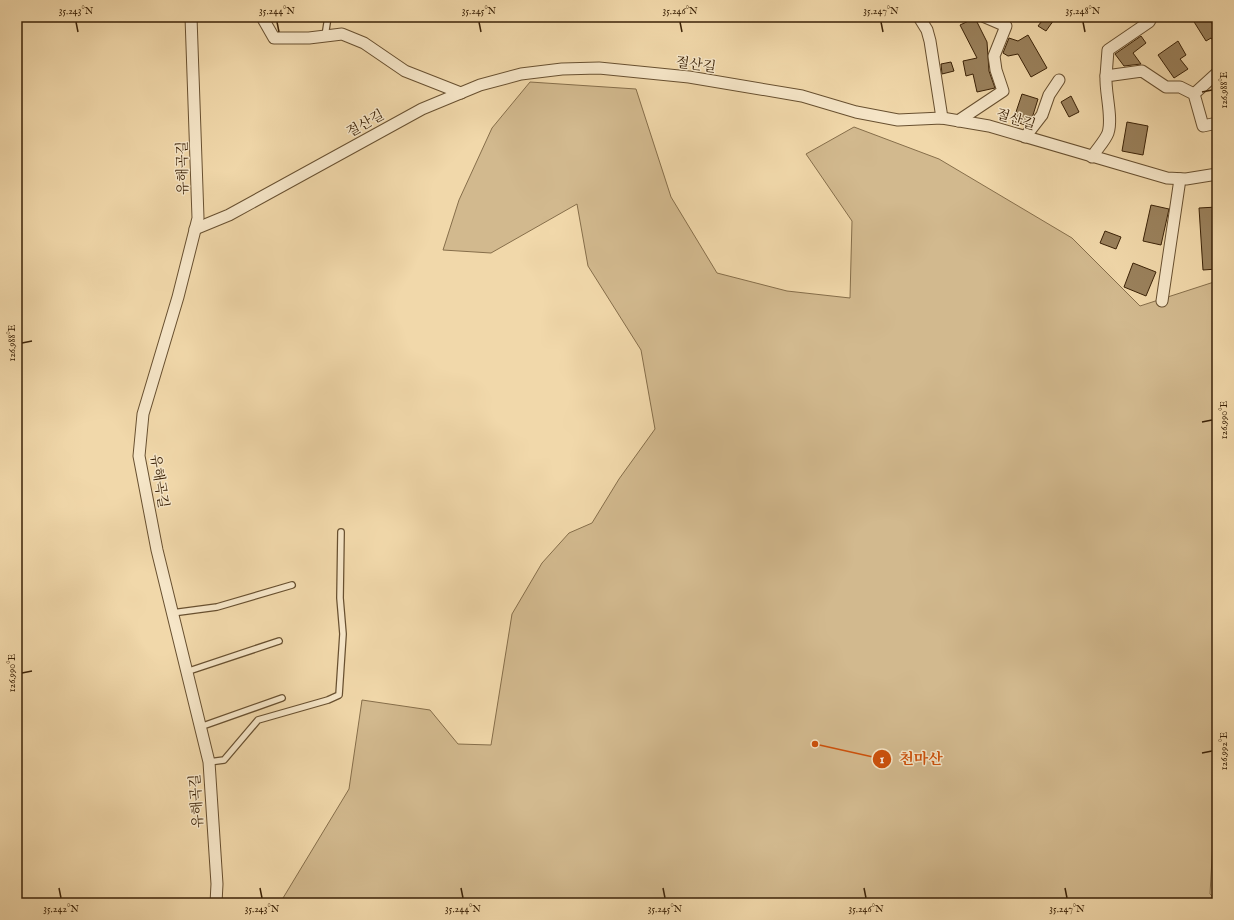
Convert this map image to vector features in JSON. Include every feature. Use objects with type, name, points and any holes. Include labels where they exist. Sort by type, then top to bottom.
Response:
[{"type":"street","name":"유해곡길","points":[[191,17],[198,218],[143,414],[139,456],[157,550],[209,762],[217,884],[216,903]]},
{"type":"street","points":[[262,17],[274,38],[342,34],[364,43],[405,71],[461,93]]},
{"type":"street","points":[[919,17],[927,30],[930,41],[942,118]]},
{"type":"street","points":[[958,121],[1004,91],[996,70],[994,56],[1006,26],[985,17]]},
{"type":"street","points":[[1092,157],[1108,133],[1109,105],[1106,88],[1106,76],[1108,50],[1149,22],[1152,17]]},
{"type":"street","name":"절산길","points":[[195,229],[229,215],[422,109],[480,85],[522,74],[562,69],[599,68],[689,77],[802,96],[856,112],[898,120],[942,118],[989,126],[1167,178],[1180,179],[1217,174]]},
{"type":"street","points":[[1106,76],[1142,71],[1166,87],[1180,87],[1194,94],[1203,126],[1217,123]]},
{"type":"street","points":[[1194,94],[1217,73]]},
{"type":"street","points":[[1025,137],[1042,115],[1049,95],[1059,80]]},
{"type":"street","points":[[1162,301],[1180,179]]},
{"type":"lane","points":[[325,36],[328,17]]},
{"type":"lane","points":[[209,762],[224,760],[258,720],[328,700],[339,695],[343,634],[340,598],[340,532]]},
{"type":"lane","points":[[172,613],[217,607],[292,585]]},
{"type":"lane","points":[[186,672],[279,641]]},
{"type":"lane","points":[[200,727],[282,698]]},
{"type":"shaded area","points":[[530,82],[636,89],[671,197],[717,273],[787,291],[850,298],[852,221],[806,154],[854,127],[939,159],[1072,238],[1140,306],[1217,281],[1217,821],[1214,823],[1210,894],[1217,900],[1217,903],[280,903],[349,789],[362,700],[430,710],[458,744],[491,745],[512,614],[542,563],[569,533],[592,523],[619,479],[655,429],[641,350],[588,266],[577,204],[491,253],[443,250],[459,200],[492,128]]},
{"type":"building","points":[[1045,17],[1056,17],[1046,31],[1038,26]]},
{"type":"building","points":[[1191,17],[1208,17],[1217,31],[1217,45],[1211,38],[1206,41]]},
{"type":"building","points":[[975,18],[987,42],[989,71],[995,88],[977,92],[973,74],[966,76],[963,61],[977,58],[960,25]]},
{"type":"building","points":[[1028,35],[1047,68],[1031,77],[1018,54],[1008,56],[1003,53],[1009,38],[1018,41]]},
{"type":"building","points":[[1141,36],[1146,43],[1133,53],[1141,64],[1124,66],[1115,54]]},
{"type":"building","points":[[1178,41],[1186,55],[1180,59],[1188,69],[1174,78],[1158,55]]},
{"type":"building","points":[[951,62],[954,71],[942,74],[941,64]]},
{"type":"building","points":[[1022,94],[1038,99],[1033,115],[1030,119],[1027,118],[1025,125],[1013,121]]},
{"type":"building","points":[[1071,96],[1079,112],[1069,117],[1061,102]]},
{"type":"building","points":[[1127,122],[1148,126],[1143,155],[1122,151]]},
{"type":"building","points":[[1151,205],[1169,209],[1161,245],[1143,241]]},
{"type":"building","points":[[1217,207],[1217,269],[1203,270],[1199,208]]},
{"type":"building","points":[[1105,231],[1121,237],[1116,249],[1100,243]]},
{"type":"building","points":[[1133,263],[1156,272],[1146,296],[1124,287]]},
{"type":"waterway","points":[[17,895],[23,903]]},
{"type":"place","name":"천마산","points":[[815,744]]}]
